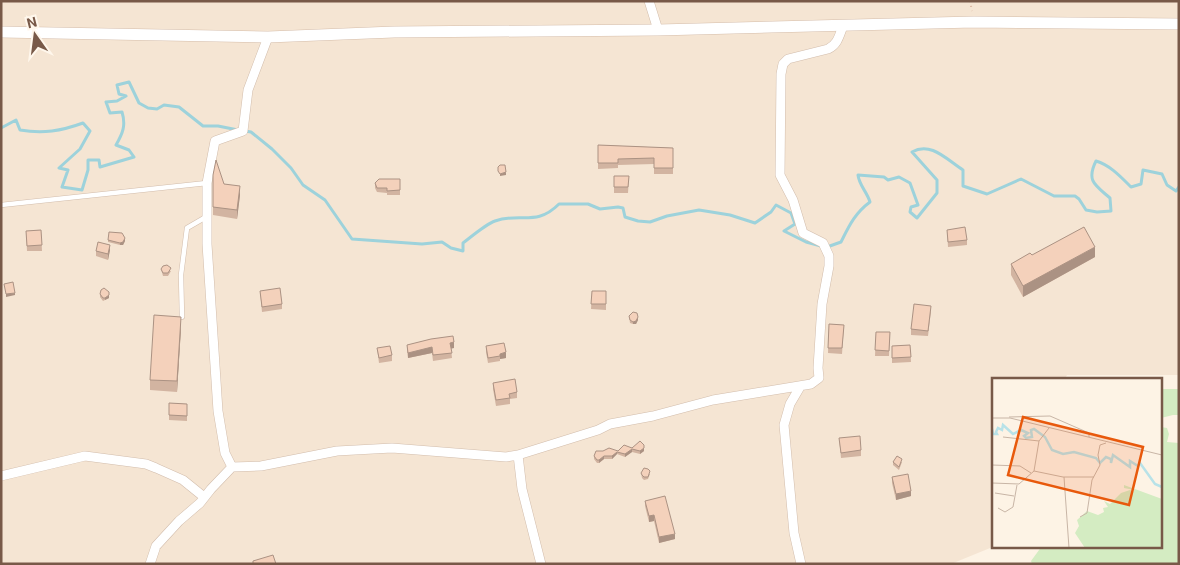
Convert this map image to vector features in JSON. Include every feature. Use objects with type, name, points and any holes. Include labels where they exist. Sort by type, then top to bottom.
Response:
[{"type":"main road","points":[[1,32],[268,37],[394,32],[658,30],[974,22],[1179,24]]},
{"type":"street","points":[[649,1],[658,30]]},
{"type":"street","points":[[150,564],[156,546],[178,521],[200,503],[232,468],[260,466],[337,451],[392,448],[506,457],[598,430],[610,424],[653,416],[713,400],[800,387],[811,384],[819,378],[822,304],[830,266],[829,256],[823,244],[803,233],[793,200],[780,175],[781,74],[783,64],[788,59],[834,46],[843,26]]},
{"type":"street","points":[[232,468],[225,453],[218,412],[206,217],[207,184],[215,141],[243,131],[248,90],[268,37]]},
{"type":"street","points":[[800,387],[790,404],[784,425],[794,533],[801,564]]},
{"type":"street","points":[[518,455],[522,489],[541,564]]},
{"type":"street","points":[[1,476],[85,456],[146,464],[183,480],[204,497]]},
{"type":"lane","points":[[1,205],[207,184]]},
{"type":"lane","points":[[182,317],[181,275],[187,228],[206,217]]},
{"type":"shaded area","points":[[1,1],[1179,1],[1179,375],[1067,375],[1066,378],[992,378],[992,547],[951,564],[1,564]]},
{"type":"green space","points":[[1162,389],[1179,389],[1179,415],[1162,418]]},
{"type":"green space","points":[[1162,427],[1167,428],[1169,434],[1167,442],[1179,443],[1179,564],[1032,564],[1031,561],[1041,548],[1162,548]]},
{"type":"building","points":[[598,145],[673,148],[673,168],[654,168],[654,158],[618,159],[618,163],[598,163]]},
{"type":"building","points":[[216,160],[224,184],[240,186],[237,210],[213,207],[213,175]]},
{"type":"building","points":[[505,165],[506,172],[500,174],[498,167]]},
{"type":"building","points":[[614,176],[629,176],[628,187],[614,187]]},
{"type":"building","points":[[379,179],[400,179],[400,190],[387,191],[387,188],[377,188],[375,183]]},
{"type":"building","points":[[965,227],[967,240],[948,242],[947,230]]},
{"type":"building","points":[[1084,227],[1095,247],[1023,286],[1011,264]]},
{"type":"building","points":[[41,230],[42,245],[27,246],[26,231]]},
{"type":"building","points":[[109,232],[122,233],[125,238],[123,242],[108,240]]},
{"type":"building","points":[[98,242],[110,245],[108,254],[96,251]]},
{"type":"building","points":[[167,265],[171,268],[168,273],[163,273],[161,269]]},
{"type":"building","points":[[13,282],[15,293],[6,294],[4,284]]},
{"type":"building","points":[[104,288],[109,292],[109,295],[103,298],[100,294]]},
{"type":"building","points":[[280,288],[282,304],[262,307],[260,291]]},
{"type":"building","points":[[592,291],[606,291],[606,304],[591,304]]},
{"type":"building","points":[[914,304],[931,306],[928,331],[911,329]]},
{"type":"building","points":[[633,312],[637,313],[638,317],[633,322],[629,316]]},
{"type":"building","points":[[154,315],[181,317],[177,381],[150,380]]},
{"type":"building","points":[[829,324],[844,325],[842,348],[828,348]]},
{"type":"building","points":[[876,332],[890,332],[889,351],[875,350]]},
{"type":"building","points":[[453,336],[454,342],[450,343],[452,353],[433,355],[432,347],[408,353],[407,345]]},
{"type":"building","points":[[504,343],[506,352],[500,354],[500,356],[488,358],[486,346]]},
{"type":"building","points":[[910,345],[911,357],[892,358],[892,346]]},
{"type":"building","points":[[390,346],[392,355],[379,358],[377,348]]},
{"type":"building","points":[[515,379],[517,392],[509,394],[510,398],[496,400],[493,383]]},
{"type":"building","points":[[169,403],[187,404],[187,416],[169,415]]},
{"type":"building","points":[[860,436],[861,450],[841,453],[839,438]]},
{"type":"building","points":[[640,441],[644,448],[640,451],[632,449],[625,454],[617,452],[612,456],[604,456],[599,460],[594,456],[596,451],[603,451],[609,448],[618,451],[624,445],[632,448]]},
{"type":"building","points":[[897,456],[902,459],[899,467],[893,462]]},
{"type":"building","points":[[644,468],[650,471],[648,477],[644,477],[641,473]]},
{"type":"building","points":[[908,474],[911,491],[896,494],[892,477]]},
{"type":"building","points":[[665,496],[675,534],[659,537],[654,515],[649,516],[645,501]]},
{"type":"building","points":[[273,555],[276,564],[253,564],[253,561]]},
{"type":"waterway","points":[[1,128],[16,120],[20,130],[36,132],[59,130],[83,123],[90,131],[80,149],[59,168],[68,170],[62,187],[82,190],[88,170],[88,160],[99,160],[100,167],[134,157],[129,150],[116,145],[123,129],[122,112],[110,113],[106,102],[117,101],[126,96],[119,94],[117,85],[129,82],[139,103],[148,108],[157,109],[164,105],[179,107],[203,126],[218,126],[238,130]]},
{"type":"waterway","points":[[245,131],[251,132],[272,149],[291,168],[303,185],[325,200],[352,239],[422,244],[442,242],[451,248],[463,251],[463,243],[495,221],[543,215],[559,204],[588,204],[600,209],[623,208],[625,217],[638,221],[650,222],[667,216],[699,210],[730,215],[755,223],[771,212],[776,205],[791,213],[795,224],[784,231],[806,242],[821,246]]},
{"type":"waterway","points":[[827,247],[841,242],[856,215],[870,202],[858,175],[884,177],[888,180],[899,177],[910,183],[918,205],[911,207],[910,212],[917,218],[937,193],[937,180],[912,152],[919,149],[932,150],[939,153],[963,170],[963,186],[987,194],[1021,179],[1054,196],[1075,196],[1086,210],[1097,212],[1111,211],[1110,198],[1096,186],[1092,178],[1096,161],[1111,168],[1131,187],[1141,184],[1143,170],[1162,174],[1167,185],[1176,191],[1179,187]]}]
